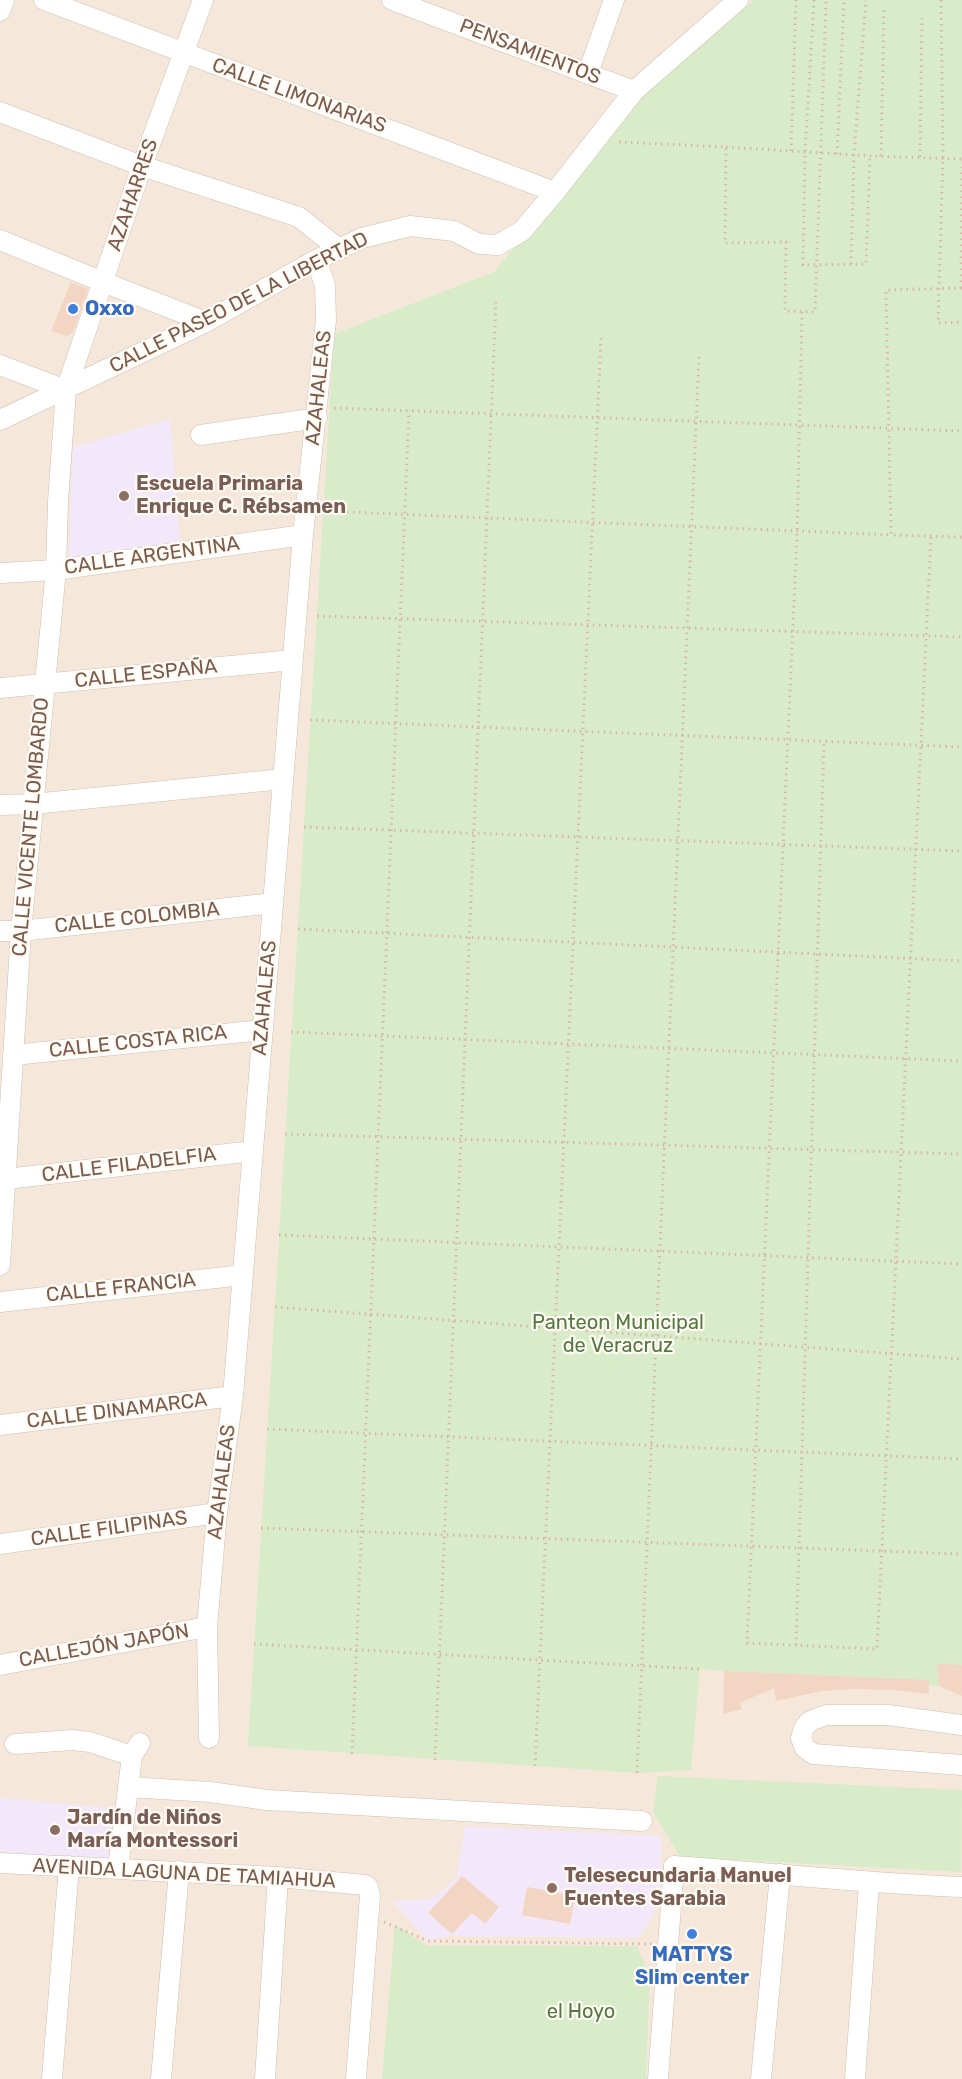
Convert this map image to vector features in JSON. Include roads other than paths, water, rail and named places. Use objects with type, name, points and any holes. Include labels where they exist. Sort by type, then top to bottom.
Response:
[{"type":"street","points":[[0,11],[4,0]]},
{"type":"street","name":"CALLE LIMONARIAS","points":[[44,0],[555,192]]},
{"type":"street","name":"AZAHARRES","points":[[66,390],[142,166],[203,0]]},
{"type":"street","name":"PENSAMIENTOS","points":[[392,0],[634,91]]},
{"type":"street","points":[[588,73],[614,0]]},
{"type":"street","name":"CALLE PASEO DE LA LIBERTAD","points":[[0,420],[207,321],[316,260],[362,238],[410,225],[454,231],[479,244],[498,245],[522,231],[634,91],[729,2]]},
{"type":"street","points":[[0,112],[142,166],[299,217],[339,249]]},
{"type":"street","points":[[0,240],[207,321]]},
{"type":"street","name":"AZAHALEAS","points":[[209,1738],[207,1627],[217,1513],[233,1396],[303,535],[323,413],[325,285],[316,260]]},
{"type":"street","points":[[0,365],[66,390]]},
{"type":"street","name":"CALLE VICENTE LOMBARDO","points":[[0,1264],[21,931],[56,570],[58,501],[66,390]]},
{"type":"street","points":[[201,435],[323,413]]},
{"type":"street","name":"CALLE ARGENTINA","points":[[0,573],[56,570],[303,535]]},
{"type":"street","name":"CALLE ESPAÑA","points":[[0,688],[293,660]]},
{"type":"street","points":[[0,805],[33,804],[283,779]]},
{"type":"street","name":"CALLE COLOMBIA","points":[[0,931],[21,931],[273,903]]},
{"type":"street","name":"CALLE COSTA RICA","points":[[13,1055],[263,1030]]},
{"type":"street","name":"CALLE FILADELFIA","points":[[6,1179],[253,1151]]},
{"type":"street","name":"CALLE FRANCIA","points":[[0,1302],[243,1275]]},
{"type":"street","name":"CALLE DINAMARCA","points":[[0,1425],[233,1396]]},
{"type":"street","name":"CALLE FILIPINAS","points":[[0,1544],[217,1513]]},
{"type":"street","name":"CALLEJÓN JAPÓN","points":[[0,1665],[207,1627]]},
{"type":"street","points":[[962,1725],[888,1715],[826,1715],[810,1721],[804,1728],[801,1738],[805,1748],[813,1754],[962,1765]]},
{"type":"street","points":[[15,1744],[74,1740],[136,1750],[128,1787],[118,1868]]},
{"type":"street","points":[[128,1787],[210,1792],[267,1800],[642,1821]]},
{"type":"street","name":"AVENIDA LAGUNA DE TAMIAHUA","points":[[0,1863],[179,1871],[365,1885],[368,1887],[370,1896],[356,2079]]},
{"type":"street","points":[[52,2079],[69,1866]]},
{"type":"street","points":[[658,2079],[674,1866],[869,1883],[962,1887]]},
{"type":"street","points":[[161,2079],[179,1871]]},
{"type":"street","points":[[761,2079],[780,1874]]},
{"type":"street","points":[[265,2079],[278,1877]]},
{"type":"street","points":[[855,2079],[869,1883]]},
{"type":"place","name":"Oxxo","points":[[73,309]]},
{"type":"place","name":"Escuela Primaria Enrique C. Rébsamen","points":[[124,496]]},
{"type":"place","name":"Jardín de Niños María Montessori","points":[[55,1830]]},
{"type":"place","name":"Telesecundaria Manuel Fuentes Sarabia","points":[[552,1888]]},
{"type":"place","name":"MATTYS Slim center","points":[[692,1934]]},
{"type":"park label","name":"Panteon Municipal de Veracruz","points":[[618,1334]]},
{"type":"park label","name":"el Hoyo","points":[[581,2012]]}]
